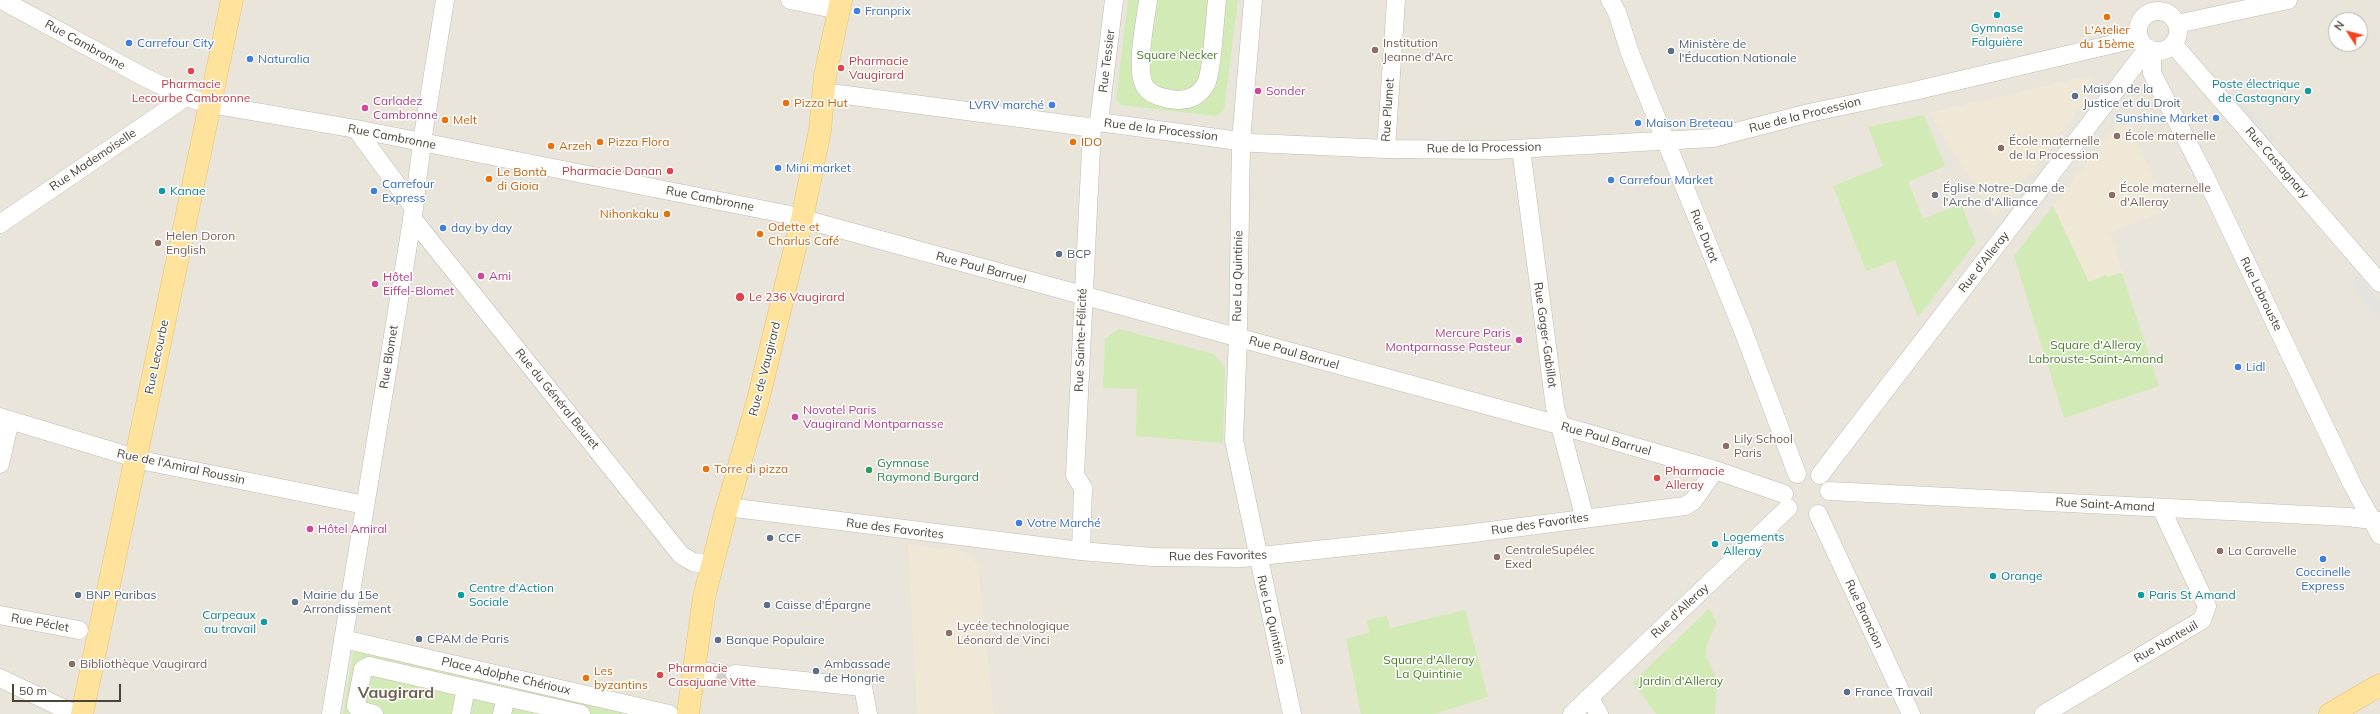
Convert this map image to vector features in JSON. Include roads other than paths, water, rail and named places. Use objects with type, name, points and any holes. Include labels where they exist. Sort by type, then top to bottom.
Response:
[{"type":"main road","name":"Rue Lecourbe","points":[[82,714],[232,0]]},
{"type":"main road","name":"Rue de Vaugirard","points":[[688,714],[701,671],[712,565],[758,400],[802,219],[820,130],[823,92],[840,5]]},
{"type":"main road","points":[[2330,714],[2380,685]]},
{"type":"street","name":"Rue Cambronne","points":[[2,0],[144,77],[186,97],[210,104],[356,129],[802,219]]},
{"type":"street","name":"Rue Blomet","points":[[331,714],[342,683],[343,639],[413,213],[422,142],[445,0]]},
{"type":"street","points":[[790,0],[840,5]]},
{"type":"street","name":"Rue Tessier","points":[[1096,125],[1114,0]]},
{"type":"street","points":[[1148,0],[1141,75],[1147,89],[1170,105],[1196,96],[1207,82],[1217,0]]},
{"type":"street","name":"Rue La Quintinie","points":[[1254,0],[1241,141],[1238,337],[1234,440],[1257,557],[1292,714]]},
{"type":"street","name":"Rue Plumet","points":[[1386,149],[1396,0]]},
{"type":"street","name":"Rue Dutot","points":[[1610,0],[1617,12],[1630,53],[1664,140],[1744,333],[1797,474]]},
{"type":"street","points":[[2177,24],[2288,0]]},
{"type":"street","points":[[2145,7],[2168,14],[2177,24],[2178,31],[2173,44],[2162,50],[2146,45],[2140,23],[2145,7]]},
{"type":"street","name":"Rue Castagnary","points":[[2173,44],[2380,282]]},
{"type":"street","name":"Rue de la Procession","points":[[823,92],[1241,141],[1386,149],[1521,149],[1713,138],[1810,113],[2146,45]]},
{"type":"street","name":"Rue d'Alleray","points":[[1820,476],[2146,45]]},
{"type":"street","name":"Rue Labrouste","points":[[2146,45],[2152,73],[2203,172],[2352,484],[2377,525]]},
{"type":"street","name":"Rue Mademoiselle","points":[[0,224],[186,97]]},
{"type":"street","name":"Rue Sainte-Félicité","points":[[1081,551],[1083,488],[1075,475],[1082,296],[1096,125]]},
{"type":"street","name":"Rue du Général Beuret","points":[[356,129],[413,213],[682,555],[693,562],[712,565]]},
{"type":"street","name":"Rue Gager-Gabillot","points":[[1521,149],[1559,425],[1585,518]]},
{"type":"street","name":"Rue Paul Barruel","points":[[802,219],[1238,337],[1476,404],[1559,425],[1715,470],[1786,501]]},
{"type":"street","points":[[0,464],[5,419]]},
{"type":"street","name":"Rue de l'Amiral Roussin","points":[[5,419],[136,458],[365,505]]},
{"type":"street","name":"Rue des Favorites","points":[[727,507],[1081,551],[1153,557],[1257,557],[1686,506],[1693,501],[1715,470]]},
{"type":"street","points":[[1807,471],[1820,476],[1826,482],[1830,491],[1827,504],[1818,514],[1802,516],[1786,501],[1787,484],[1797,474],[1807,471]]},
{"type":"street","name":"Rue Saint-Amand","points":[[1830,491],[2161,508],[2377,525]]},
{"type":"street","name":"Rue d'Alleray","points":[[1572,714],[1786,501]]},
{"type":"street","name":"Rue Nanteuil","points":[[2044,714],[2202,620],[2207,606],[2161,508]]},
{"type":"street","name":"Rue Brancion","points":[[1818,514],[1911,714]]},
{"type":"street","name":"Rue Péclet","points":[[0,616],[79,630]]},
{"type":"street","name":"Place Adolphe Chérioux","points":[[343,639],[669,714]]},
{"type":"street","points":[[374,714],[362,711],[356,706],[342,683],[369,666],[466,688],[488,687],[504,705],[581,714]]},
{"type":"street","points":[[735,674],[863,687],[868,714]]},
{"type":"street","points":[[0,678],[47,708],[75,714]]},
{"type":"street","points":[[464,712],[466,688]]},
{"type":"street","points":[[1589,697],[1600,714]]},
{"type":"tunnel","points":[[709,672],[735,674]]},
{"type":"place","name":"Franprix","points":[[857,11]]},
{"type":"place","name":"Gymnase Falguière","points":[[1997,15]]},
{"type":"place","name":"L'Atelier du 15ème","points":[[2107,17]]},
{"type":"place","name":"Carrefour City","points":[[129,43]]},
{"type":"place","name":"Institution Jeanne d'Arc","points":[[1375,50]]},
{"type":"place","name":"Ministère de l'Éducation Nationale","points":[[1671,51]]},
{"type":"place","name":"Naturalia","points":[[250,59]]},
{"type":"place","name":"Pharmacie Vaugirard","points":[[841,68]]},
{"type":"place","name":"Pharmacie Lecourbe Cambronne","points":[[191,71]]},
{"type":"place","name":"Sonder","points":[[1258,91]]},
{"type":"place","name":"Poste électrique de Castagnary","points":[[2308,91]]},
{"type":"place","name":"Maison de la Justice et du Droit","points":[[2075,96]]},
{"type":"place","name":"Pizza Hut","points":[[786,103]]},
{"type":"place","name":"LVRV marché","points":[[1052,105]]},
{"type":"place","name":"Carladez Cambronne","points":[[365,108]]},
{"type":"place","name":"Sunshine Market","points":[[2216,118]]},
{"type":"place","name":"Melt","points":[[445,120]]},
{"type":"place","name":"Maison Breteau","points":[[1638,123]]},
{"type":"place","name":"École maternelle","points":[[2117,136]]},
{"type":"place","name":"Pizza Flora","points":[[600,142]]},
{"type":"place","name":"IDO","points":[[1073,142]]},
{"type":"place","name":"Arzeh","points":[[551,146]]},
{"type":"place","name":"École maternelle de la Procession","points":[[2001,148]]},
{"type":"place","name":"Mini market","points":[[778,168]]},
{"type":"place","name":"Pharmacie Danan","points":[[670,171]]},
{"type":"place","name":"Le Bontà di Gioia","points":[[489,179]]},
{"type":"place","name":"Carrefour Market","points":[[1611,180]]},
{"type":"place","name":"Kanae","points":[[162,191]]},
{"type":"place","name":"Carrefour Express","points":[[374,191]]},
{"type":"place","name":"Église Notre-Dame de l'Arche d'Alliance","points":[[1935,195]]},
{"type":"place","name":"École maternelle d'Alleray","points":[[2112,195]]},
{"type":"place","name":"Nihonkaku","points":[[667,214]]},
{"type":"place","name":"day by day","points":[[443,228]]},
{"type":"place","name":"Odette et Charlus Café","points":[[760,234]]},
{"type":"place","name":"Helen Doron English","points":[[158,243]]},
{"type":"place","name":"BCP","points":[[1059,254]]},
{"type":"place","name":"Ami","points":[[481,276]]},
{"type":"place","name":"Hôtel Eiffel-Blomet","points":[[375,284]]},
{"type":"place","name":"Le 236 Vaugirard","points":[[740,297]]},
{"type":"place","name":"Mercure Paris Montparnasse Pasteur","points":[[1519,340]]},
{"type":"place","name":"Lidl","points":[[2238,367]]},
{"type":"place","name":"Novotel Paris Vaugirand Montparnasse","points":[[795,417]]},
{"type":"place","name":"Lily School Paris","points":[[1726,446]]},
{"type":"place","name":"Torre di pizza","points":[[706,469]]},
{"type":"place","name":"Gymnase Raymond Burgard","points":[[869,470]]},
{"type":"place","name":"Pharmacie Alleray","points":[[1657,478]]},
{"type":"place","name":"Votre Marché","points":[[1019,523]]},
{"type":"place","name":"Hôtel Amiral","points":[[310,529]]},
{"type":"place","name":"CCF","points":[[770,538]]},
{"type":"place","name":"Logements Alleray","points":[[1715,544]]},
{"type":"place","name":"La Caravelle","points":[[2220,551]]},
{"type":"place","name":"CentraleSupélec Exed","points":[[1497,557]]},
{"type":"place","name":"Coccinelle Express","points":[[2323,559]]},
{"type":"place","name":"Orange","points":[[1993,576]]},
{"type":"place","name":"BNP Paribas","points":[[78,595]]},
{"type":"place","name":"Centre d'Action Sociale","points":[[461,595]]},
{"type":"place","name":"Paris St Amand","points":[[2141,595]]},
{"type":"place","name":"Mairie du 15e Arrondissement","points":[[295,602]]},
{"type":"place","name":"Caisse d'Épargne","points":[[767,605]]},
{"type":"place","name":"Carpeaux au travail","points":[[264,622]]},
{"type":"place","name":"Lycée technologique Léonard de Vinci","points":[[949,633]]},
{"type":"place","name":"CPAM de Paris","points":[[419,639]]},
{"type":"place","name":"Banque Populaire","points":[[718,640]]},
{"type":"place","name":"Bibliothèque Vaugirard","points":[[72,664]]},
{"type":"place","name":"Ambassade de Hongrie","points":[[816,671]]},
{"type":"place","name":"Pharmacie Casajuane Vitte","points":[[660,675]]},
{"type":"place","name":"Les byzantins","points":[[586,678]]},
{"type":"place","name":"France Travail","points":[[1847,692]]},
{"type":"district","name":"Vaugirard","points":[[396,693]]},
{"type":"park label","name":"Square Necker","points":[[1177,55]]},
{"type":"park label","name":"Square d'Alleray Labrouste-Saint-Amand","points":[[2096,352]]},
{"type":"park label","name":"Square d'Alleray La Quintinie","points":[[1429,667]]},
{"type":"park label","name":"Jardin d'Alleray","points":[[1681,681]]}]
